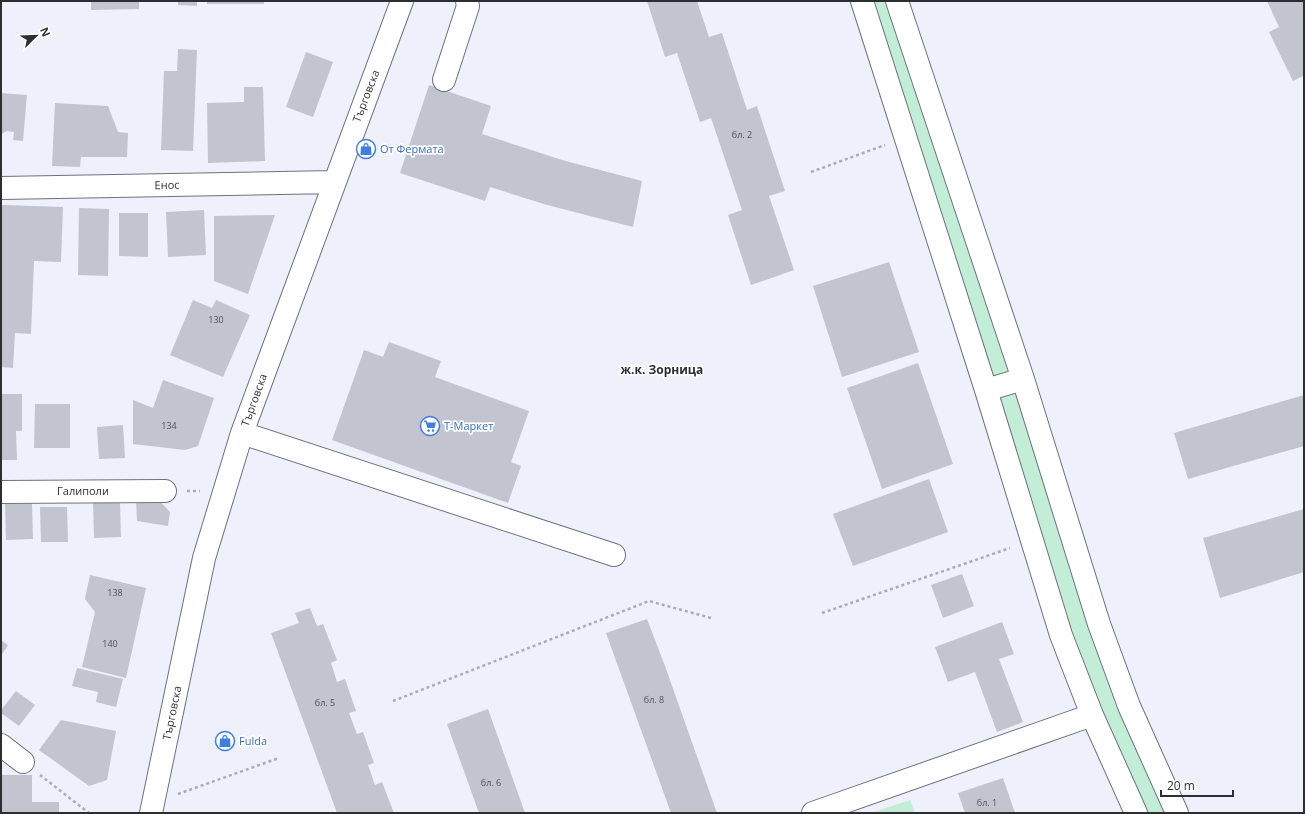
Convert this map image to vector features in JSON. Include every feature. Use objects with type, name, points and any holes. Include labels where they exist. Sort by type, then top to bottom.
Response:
[{"type":"street","name":"Търговска","points":[[152,808],[204,558],[242,434],[402,1]]},
{"type":"street","points":[[444,80],[468,6],[467,1]]},
{"type":"street","points":[[862,1],[986,390],[1061,634],[1092,715],[1136,813]]},
{"type":"street","points":[[897,1],[1023,380],[1099,624],[1129,706],[1176,813]]},
{"type":"street","name":"Енос","points":[[1,188],[334,182]]},
{"type":"street","points":[[986,390],[1023,380]]},
{"type":"street","points":[[242,434],[614,555]]},
{"type":"street","name":"Галиполи","points":[[1,492],[165,491]]},
{"type":"street","points":[[813,813],[1092,715]]},
{"type":"street","points":[[1,745],[23,762]]},
{"type":"path","points":[[811,172],[906,137]]},
{"type":"path","points":[[165,491],[225,490]]},
{"type":"path","points":[[822,613],[1032,540]]},
{"type":"path","points":[[393,701],[649,601],[711,618]]},
{"type":"path","points":[[152,808],[279,758]]},
{"type":"path","points":[[23,762],[89,813]]},
{"type":"green space","points":[[862,1],[897,1],[1023,379],[1177,813],[1136,813],[1092,715]]},
{"type":"green space","points":[[910,800],[915,813],[871,813]]},
{"type":"building","points":[[91,1],[139,1],[139,9],[91,10]]},
{"type":"building","points":[[178,1],[197,1],[197,6],[178,5]]},
{"type":"building","points":[[207,1],[264,1],[264,4],[207,4]]},
{"type":"building","points":[[647,1],[697,1],[709,37],[722,33],[747,110],[757,106],[785,191],[769,196],[794,270],[751,285],[728,215],[742,210],[711,118],[700,122],[677,53],[665,57]]},
{"type":"building","points":[[1267,1],[1304,1],[1304,79],[1303,76],[1293,81],[1269,32],[1279,27]]},
{"type":"building","points":[[178,49],[197,50],[193,151],[161,150],[164,71],[177,71]]},
{"type":"building","points":[[306,52],[333,62],[313,117],[286,107]]},
{"type":"building","points":[[429,85],[491,106],[482,134],[562,160],[642,181],[633,227],[547,205],[490,187],[485,201],[400,173]]},
{"type":"building","points":[[244,87],[263,87],[265,161],[208,163],[207,103],[244,102]]},
{"type":"building","points":[[1,93],[27,95],[23,141],[13,140],[14,132],[7,131],[1,134]]},
{"type":"building","points":[[55,103],[108,106],[118,132],[128,133],[127,157],[81,157],[80,167],[52,166]]},
{"type":"building","points":[[1,206],[63,207],[61,262],[34,261],[31,334],[15,333],[13,368],[1,367]]},
{"type":"building","points":[[79,208],[109,209],[108,276],[78,275]]},
{"type":"building","points":[[204,210],[206,255],[168,257],[166,212]]},
{"type":"building","points":[[119,213],[148,213],[148,257],[119,256]]},
{"type":"building","points":[[275,215],[248,294],[214,281],[214,216]]},
{"type":"building","points":[[889,262],[919,352],[842,377],[813,286]]},
{"type":"building","points":[[193,300],[212,308],[216,300],[250,315],[223,377],[170,355]]},
{"type":"building","name":"Т-Маркет","points":[[389,342],[441,361],[435,377],[529,411],[511,462],[521,466],[508,503],[332,440],[364,350],[383,357]]},
{"type":"building","points":[[918,363],[953,464],[882,489],[847,388]]},
{"type":"building","points":[[163,380],[214,398],[198,446],[185,450],[133,444],[133,400],[153,408]]},
{"type":"building","points":[[1,394],[22,394],[22,431],[16,431],[17,460],[1,460]]},
{"type":"building","points":[[1304,395],[1304,446],[1188,479],[1174,433]]},
{"type":"building","points":[[35,404],[70,404],[70,448],[34,448]]},
{"type":"building","points":[[123,425],[125,458],[99,459],[97,427]]},
{"type":"building","points":[[929,479],[948,532],[853,566],[833,514]]},
{"type":"building","points":[[136,499],[159,500],[170,512],[168,526],[137,521]]},
{"type":"building","points":[[93,502],[120,502],[121,537],[94,538]]},
{"type":"building","points":[[5,504],[32,504],[33,539],[6,540]]},
{"type":"building","points":[[40,507],[67,507],[68,542],[41,542]]},
{"type":"building","points":[[1304,509],[1304,572],[1220,598],[1203,538]]},
{"type":"building","points":[[962,574],[974,606],[943,618],[931,585]]},
{"type":"building","points":[[90,575],[146,588],[126,678],[82,667],[95,612],[85,599]]},
{"type":"building","points":[[310,608],[317,626],[323,624],[337,660],[331,663],[337,682],[345,679],[356,711],[349,713],[357,734],[363,732],[374,763],[368,765],[375,785],[382,782],[394,813],[337,813],[271,633],[299,623],[295,613]]},
{"type":"building","points":[[647,619],[717,813],[671,813],[606,633]]},
{"type":"building","points":[[1002,622],[1014,654],[999,659],[1023,722],[997,732],[975,672],[948,682],[935,647]]},
{"type":"building","points":[[1,640],[8,645],[1,656]]},
{"type":"building","points":[[77,668],[123,679],[116,707],[96,702],[98,692],[72,686]]},
{"type":"building","points":[[16,691],[35,705],[19,726],[1,713],[1,710]]},
{"type":"building","points":[[488,709],[525,813],[479,813],[447,724]]},
{"type":"building","points":[[61,720],[116,731],[107,780],[89,786],[39,750]]},
{"type":"building","points":[[1,775],[32,775],[32,802],[59,802],[59,813],[1,813]]},
{"type":"building","points":[[1003,778],[1015,813],[965,813],[958,793]]},
{"type":"place","name":"От Фермата","points":[[366,149]]},
{"type":"place","name":"Т-Маркет","points":[[430,426]]},
{"type":"place","name":"Fulda","points":[[225,741]]},
{"type":"district","name":"ж.к. Зорница","points":[[662,370]]}]
